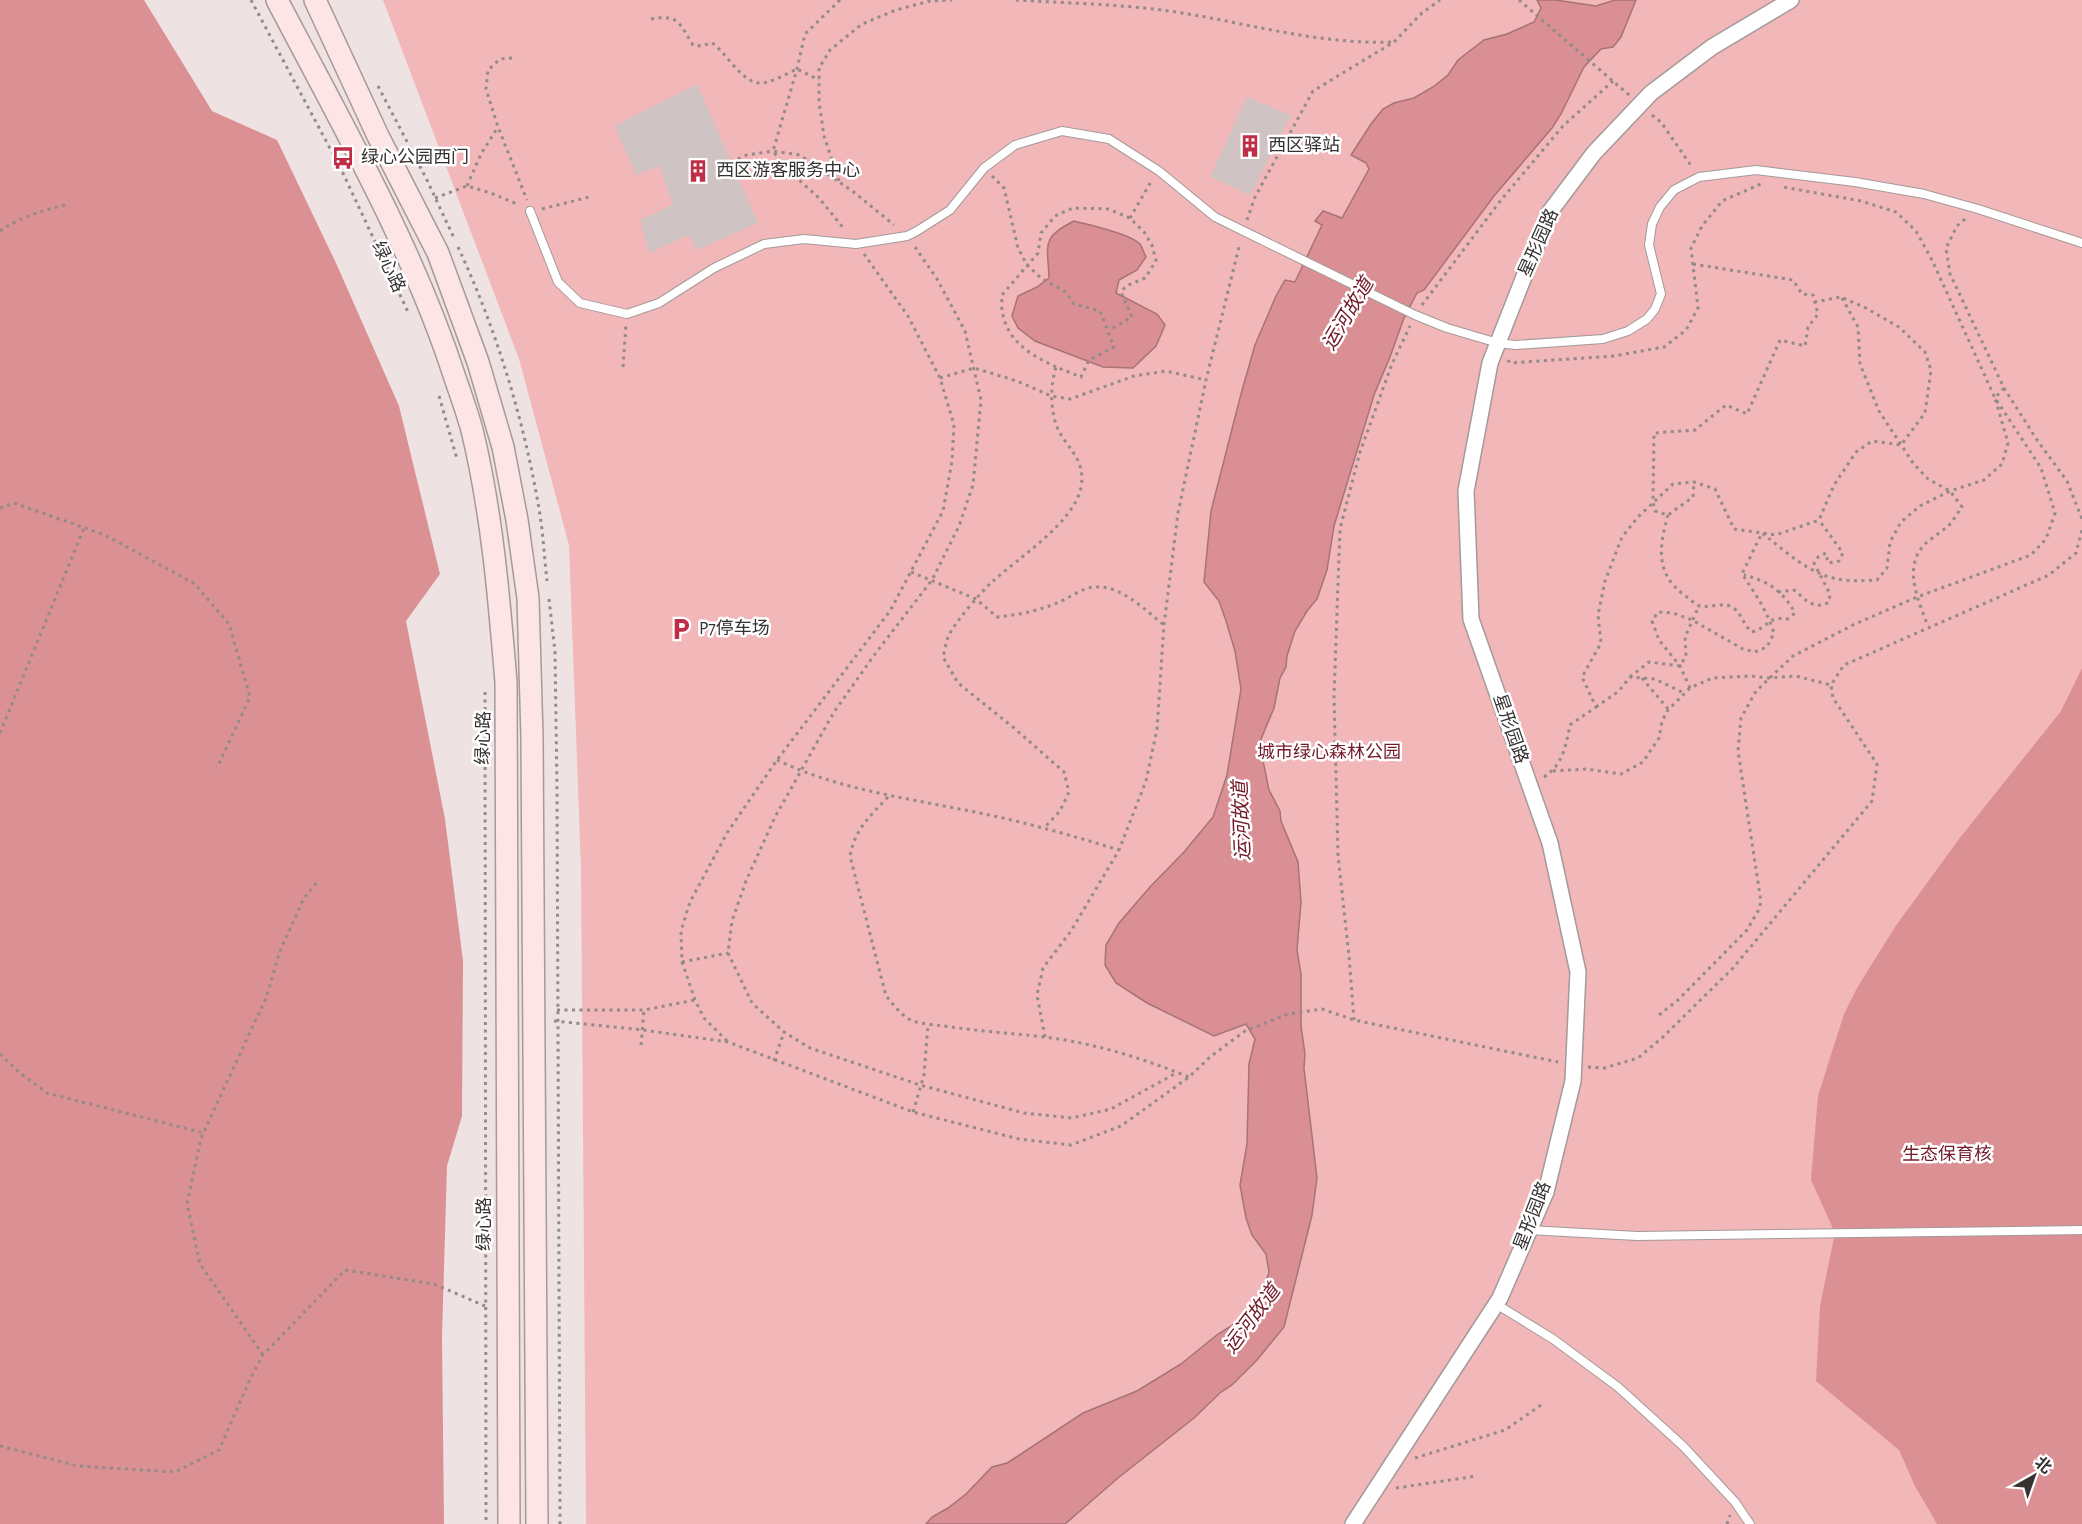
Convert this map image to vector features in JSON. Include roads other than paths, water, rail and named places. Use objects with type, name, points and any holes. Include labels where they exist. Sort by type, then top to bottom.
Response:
[{"type":"main road","name":"绿心路","points":[[277,0],[405,251],[442,337],[472,429],[489,511],[499,591],[506,682],[509,1524]]},
{"type":"main road","points":[[315,0],[378,136],[438,253],[478,362],[503,447],[517,520],[528,598],[532,748],[537,1524]]},
{"type":"street","name":"星形园路","points":[[1353,1524],[1496,1304],[1546,1192],[1573,1081],[1578,972],[1550,843],[1471,619],[1466,491],[1490,363],[1549,213],[1594,153],[1652,93],[1712,47],[1791,0]]},
{"type":"lane","points":[[530,211],[558,282],[580,303],[627,314],[659,303],[714,268],[764,244],[804,239],[856,244],[907,236],[950,210],[984,168],[1015,145],[1062,131],[1109,139],[1159,171],[1215,217],[1415,314],[1447,328],[1498,343],[1515,345],[1603,339],[1628,331],[1647,319],[1655,309],[1661,294],[1649,246],[1652,224],[1660,207],[1674,190],[1699,177],[1756,170],[1855,182],[1924,194],[1978,208],[2082,243]]},
{"type":"lane","points":[[1529,1230],[1637,1236],[2082,1230]]},
{"type":"lane","points":[[1496,1304],[1553,1339],[1618,1387],[1683,1446],[1735,1502],[1750,1524]]},
{"type":"water","name":"运河故道","points":[[1537,0],[1556,0],[1596,6],[1615,0],[1636,0],[1621,37],[1613,47],[1601,49],[1584,67],[1552,128],[1494,196],[1424,290],[1417,293],[1404,318],[1374,395],[1334,526],[1327,570],[1317,599],[1295,631],[1286,667],[1280,678],[1274,708],[1261,739],[1269,790],[1280,811],[1281,821],[1298,862],[1301,902],[1297,950],[1301,974],[1301,1026],[1317,1178],[1312,1215],[1284,1327],[1257,1360],[1232,1385],[1065,1524],[926,1524],[932,1517],[966,1494],[992,1467],[1007,1463],[1083,1413],[1137,1391],[1181,1364],[1218,1334],[1241,1320],[1255,1304],[1263,1290],[1269,1272],[1266,1254],[1252,1235],[1246,1218],[1240,1185],[1247,1144],[1249,1064],[1255,1039],[1246,1024],[1214,1036],[1147,1003],[1116,983],[1105,965],[1106,945],[1119,923],[1213,817],[1227,775],[1241,689],[1235,651],[1226,621],[1219,601],[1204,582],[1211,511],[1255,345],[1276,296],[1285,280],[1295,282],[1322,225],[1315,221],[1323,211],[1342,218],[1369,169],[1366,163],[1351,155],[1383,109],[1394,103],[1414,98],[1433,87],[1448,75],[1458,60],[1484,40],[1507,34],[1534,22],[1541,8]]},
{"type":"water","points":[[1074,221],[1135,240],[1140,244],[1146,257],[1137,270],[1119,280],[1116,293],[1157,314],[1165,325],[1156,346],[1133,368],[1103,367],[1035,341],[1018,328],[1012,316],[1018,296],[1049,278],[1048,244],[1056,232]]},
{"type":"place","name":"西区驿站","points":[[1250,146]]},
{"type":"place","name":"绿心公园西门","points":[[343,158]]},
{"type":"place","name":"西区游客服务中心","points":[[698,171]]},
{"type":"place","name":"P7停车场","points":[[681,629]]},
{"type":"park label","name":"城市绿心森林公园","points":[[1329,753]]},
{"type":"park label","name":"生态保育核","points":[[1947,1155]]}]
